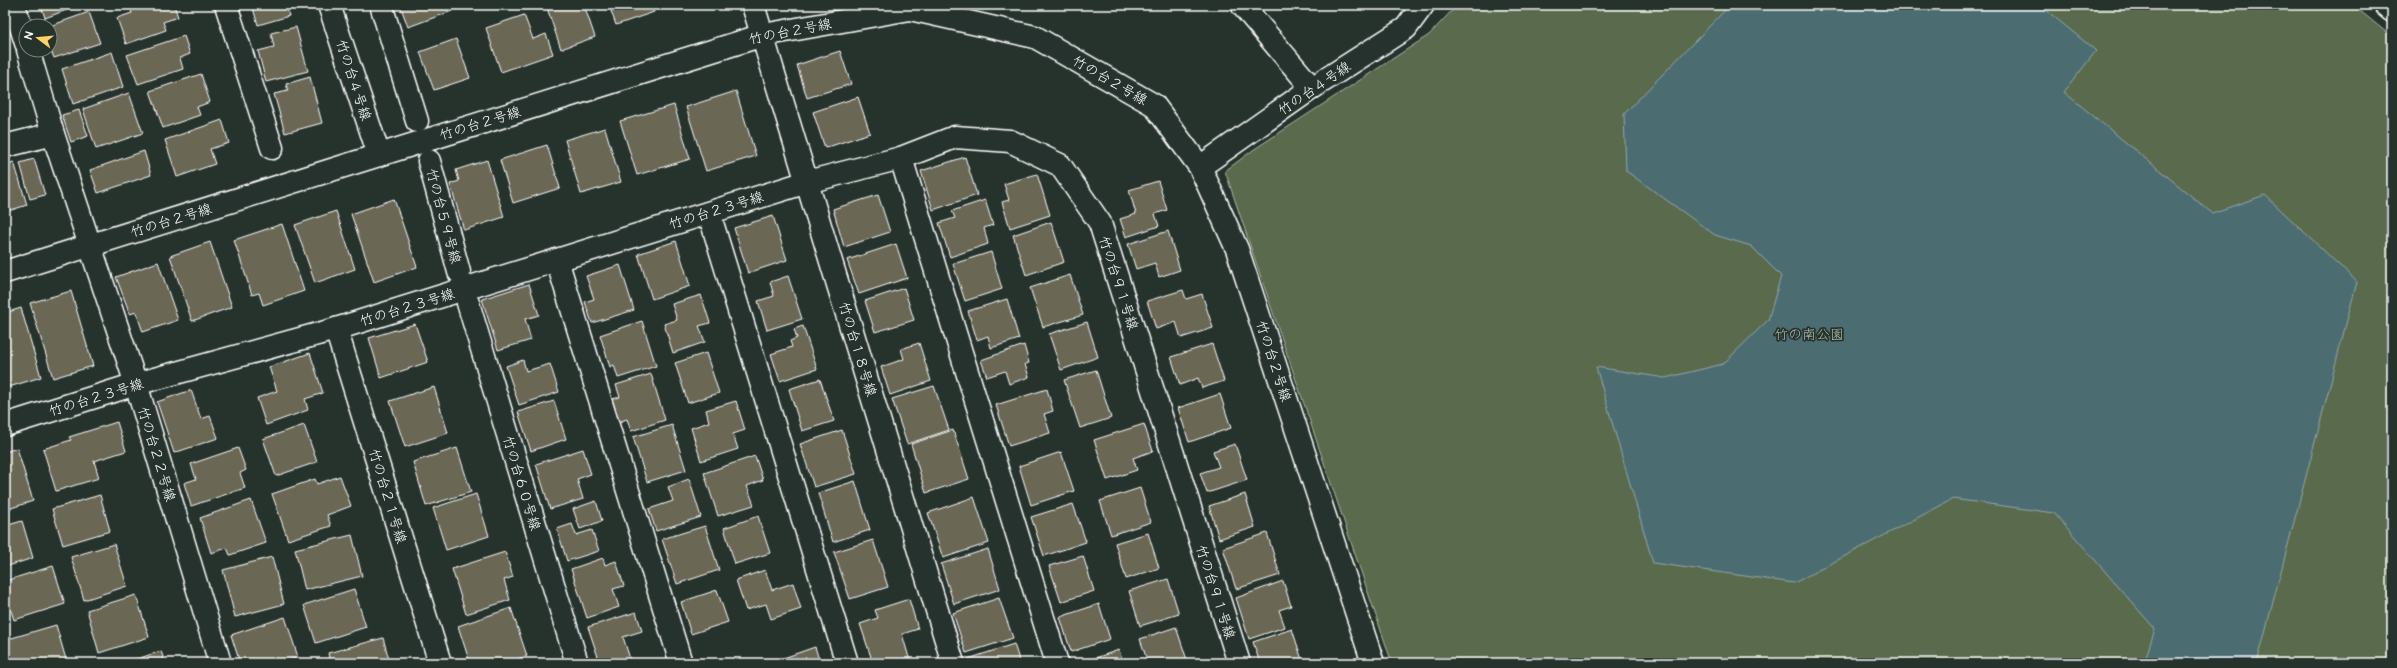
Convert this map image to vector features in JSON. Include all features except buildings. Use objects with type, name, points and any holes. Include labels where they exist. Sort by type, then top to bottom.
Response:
[{"type":"street","points":[[14,5],[18,18]]},
{"type":"street","points":[[226,5],[272,148]]},
{"type":"street","name":"竹の台４号線","points":[[329,5],[379,155]]},
{"type":"street","points":[[381,5],[417,121]]},
{"type":"street","name":"竹の台１８号線","points":[[753,5],[953,663]]},
{"type":"street","points":[[1242,5],[1312,88]]},
{"type":"street","name":"竹の台４号線","points":[[1200,167],[1312,88],[1406,28],[1423,5]]},
{"type":"street","points":[[2385,5],[2392,11]]},
{"type":"street","name":"竹の台２号線","points":[[5,272],[762,35],[910,9],[1035,37],[1154,105],[1200,167],[1237,249],[1373,663]]},
{"type":"street","name":"竹の台２２号線","points":[[30,58],[53,134],[136,384],[220,663]]},
{"type":"street","points":[[5,146],[53,134]]},
{"type":"street","name":"竹の台９１号線","points":[[807,182],[901,158],[955,137],[1010,141],[1060,164],[1100,223],[1239,663]]},
{"type":"street","points":[[901,158],[1057,663]]},
{"type":"street","name":"竹の台５９号線","points":[[429,161],[459,272]]},
{"type":"street","name":"竹の台２３号線","points":[[5,425],[136,384],[336,329],[807,182]]},
{"type":"street","points":[[709,213],[847,663]]},
{"type":"street","points":[[557,260],[681,663]]},
{"type":"street","name":"竹の台６０号線","points":[[468,303],[577,663]]},
{"type":"street","name":"竹の台２１号線","points":[[336,329],[440,663]]},
{"type":"green space","name":"竹の南公園","points":[[1457,5],[2353,5],[2392,37],[2392,663],[1392,663],[1225,171],[1253,150],[1429,35]]},
{"type":"water","points":[[1730,5],[2040,5],[2096,51],[2064,92],[2212,213],[2265,195],[2357,282],[2257,663],[2144,663],[2155,629],[2054,513],[1953,499],[1794,583],[1653,563],[1596,367],[1665,378],[1723,364],[1768,320],[1781,276],[1751,246],[1715,235],[1626,171],[1624,114]]}]
